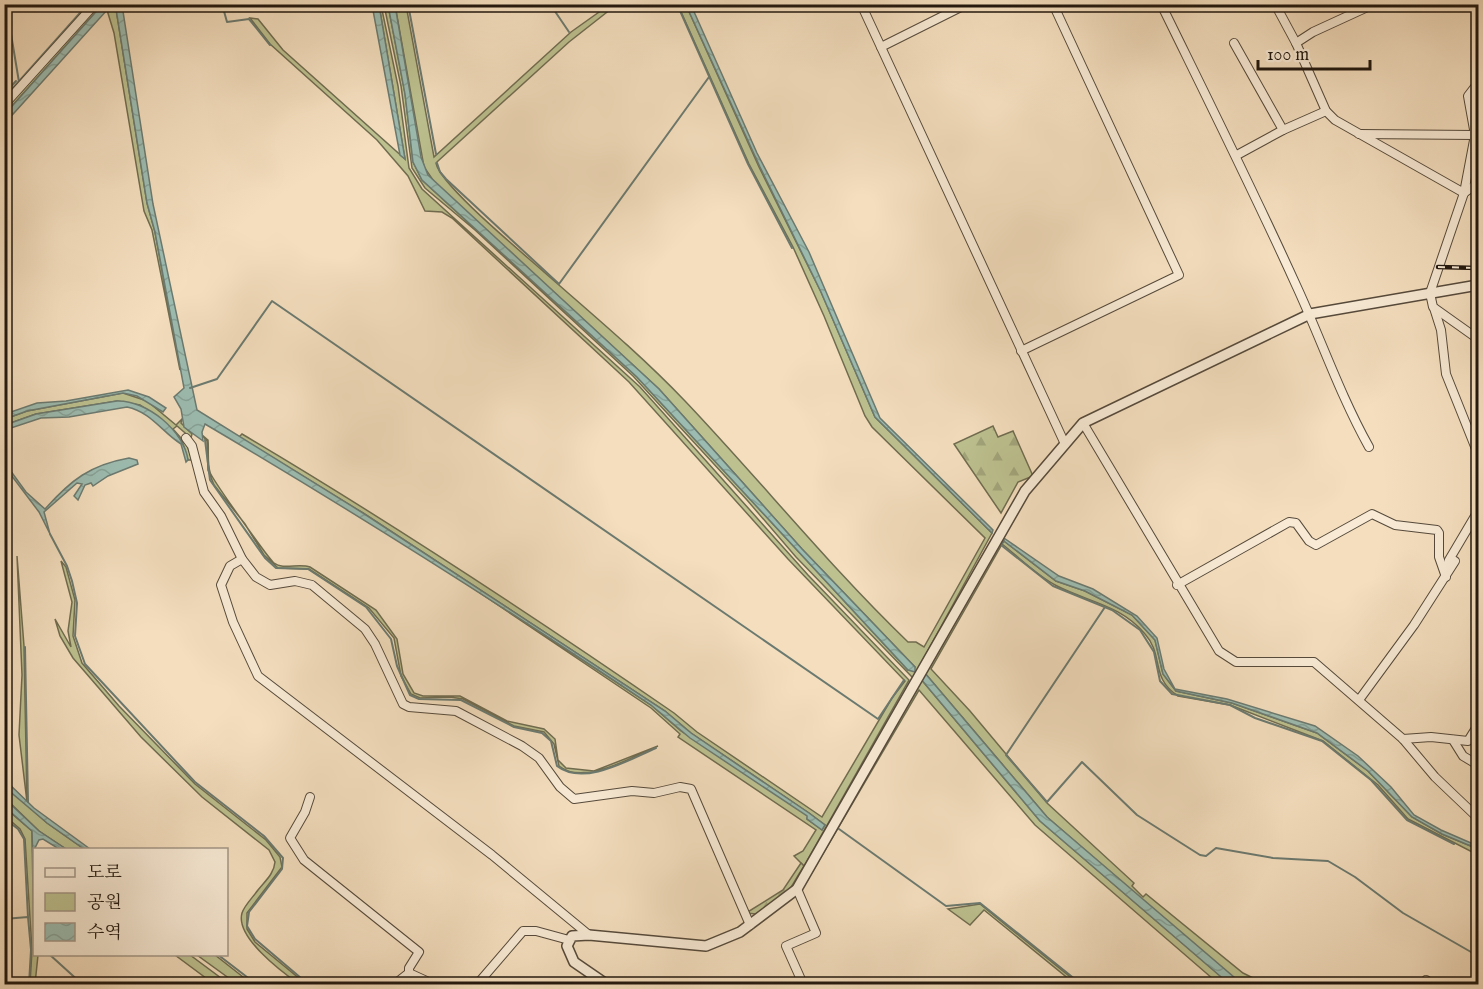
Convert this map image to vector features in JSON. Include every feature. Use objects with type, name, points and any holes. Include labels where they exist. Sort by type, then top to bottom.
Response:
[{"type":"street","points":[[4,105],[95,4]]},
{"type":"street","points":[[861,4],[1065,444]]},
{"type":"street","points":[[1021,351],[1179,275],[1053,4]]},
{"type":"street","points":[[1161,4],[1237,155],[1310,314],[1347,406],[1369,447]]},
{"type":"street","points":[[1275,4],[1296,43],[1326,111],[1335,120],[1358,134],[1464,193]]},
{"type":"street","points":[[1296,43],[1313,32],[1374,4]]},
{"type":"street","points":[[881,46],[964,5]]},
{"type":"street","points":[[1234,43],[1283,130]]},
{"type":"street","points":[[1479,83],[1471,90],[1468,101],[1474,122],[1474,135],[1464,193],[1430,293],[1441,330],[1446,374],[1479,454]]},
{"type":"street","points":[[1237,155],[1283,130],[1326,111]]},
{"type":"street","points":[[1358,134],[1474,135]]},
{"type":"street","points":[[1464,193],[1479,183]]},
{"type":"street","points":[[568,940],[576,934],[589,934],[706,946],[750,926],[797,889],[1025,490],[1083,423],[1310,314],[1479,285]]},
{"type":"street","points":[[1433,307],[1479,339]]},
{"type":"street","points":[[1083,423],[1213,645],[1226,657],[1236,662],[1314,662],[1403,739],[1435,777],[1479,818]]},
{"type":"street","points":[[186,438],[192,446],[204,492],[221,516],[242,559],[262,582],[280,585],[305,582],[312,585],[365,628],[403,704],[409,707],[456,711],[512,741],[539,758],[568,796],[574,799],[632,791],[654,793],[680,787],[691,789],[750,926]]},
{"type":"street","points":[[1446,577],[1449,560],[1479,511]]},
{"type":"street","points":[[1177,585],[1289,522],[1296,523],[1316,545],[1372,514],[1395,525],[1437,530],[1440,533],[1439,557],[1446,577]]},
{"type":"street","points":[[242,559],[230,566],[222,585],[233,622],[258,676],[492,855],[589,934]]},
{"type":"street","points":[[1359,700],[1414,626],[1455,561]]},
{"type":"street","points":[[1403,739],[1431,737],[1468,741],[1479,725]]},
{"type":"street","points":[[1453,740],[1463,756],[1479,765]]},
{"type":"street","points":[[310,797],[305,812],[290,838],[304,860],[419,952],[409,968],[409,973],[395,984]]},
{"type":"street","points":[[797,889],[816,933],[786,946],[803,984]]},
{"type":"street","points":[[472,984],[480,981],[523,931],[536,931],[568,940]]},
{"type":"street","points":[[568,940],[568,952],[574,962],[606,984]]},
{"type":"street","points":[[409,973],[429,983]]},
{"type":"green space","points":[[96,5],[102,5],[5,114],[5,107]]},
{"type":"green space","points":[[379,5],[381,5],[398,86],[409,168],[422,189],[640,387],[808,575],[909,680],[804,866],[794,856],[803,851],[816,830],[678,737],[680,734],[651,708],[434,562],[651,705],[681,731],[808,816],[807,819],[822,830],[825,825],[691,733],[665,711],[363,513],[239,437],[242,434],[297,467],[514,605],[822,817],[892,698],[905,681],[788,559],[629,382],[452,218],[442,212],[425,211],[408,176],[377,140],[270,44],[250,18],[258,19],[283,50],[405,159]]},
{"type":"green space","points":[[384,5],[388,5],[405,93],[413,162],[422,180],[637,377],[908,670],[915,667],[802,549],[659,389],[435,183],[424,167],[395,5],[406,5],[434,157],[571,32],[609,5],[616,5],[569,42],[436,163],[452,187],[484,219],[668,384],[908,642],[916,642],[924,647],[985,538],[872,427],[865,416],[793,247],[749,164],[678,5],[686,5],[759,167],[821,292],[875,417],[992,533],[913,678],[796,557],[633,376],[475,230],[425,188],[412,168],[401,86]]},
{"type":"green space","points":[[113,6],[116,9],[147,203],[155,232],[180,370],[152,230],[144,211],[114,33],[107,10]]},
{"type":"green space","points":[[123,393],[147,401],[176,425],[182,419],[181,423],[192,434],[191,438],[177,426],[173,429],[187,445],[192,460],[188,460],[182,441],[154,414],[140,405],[117,401],[36,414],[5,425],[5,419],[27,411]]},
{"type":"green space","points":[[993,426],[998,437],[1013,431],[1033,476],[1018,482],[1001,513],[954,444]]},
{"type":"green space","points":[[201,434],[208,440],[210,472],[241,519],[214,485],[208,470],[207,441]]},
{"type":"green space","points":[[247,528],[274,563],[282,566],[310,567],[376,610],[397,639],[403,674],[414,693],[423,696],[460,696],[507,721],[544,729],[555,739],[558,760],[566,768],[594,771],[581,773],[559,766],[554,744],[544,732],[514,726],[463,699],[420,698],[411,694],[401,676],[394,638],[369,608],[309,569],[278,568],[264,555]]},
{"type":"green space","points":[[1000,538],[1003,540],[1001,546],[931,669],[970,711],[1047,803],[1134,883],[1132,886],[1143,897],[1146,894],[1243,973],[1265,984],[1242,984],[1227,973],[1047,817],[924,672]]},
{"type":"green space","points":[[1004,541],[1056,581],[1085,591],[1132,615],[1155,640],[1163,674],[1176,691],[1232,703],[1317,733],[1368,771],[1412,817],[1442,834],[1478,849],[1478,855],[1408,819],[1378,785],[1323,741],[1230,705],[1178,696],[1164,682],[1151,642],[1136,624],[1115,610],[1050,582],[1002,544]]},
{"type":"green space","points":[[17,556],[24,646],[27,802],[19,735],[22,675]]},
{"type":"green space","points":[[61,561],[66,567],[75,600],[73,636],[82,663],[119,706],[195,784],[266,840],[280,857],[282,867],[247,913],[247,929],[255,942],[306,984],[299,984],[262,953],[252,943],[242,922],[245,907],[273,870],[275,862],[269,850],[202,797],[141,737],[73,658],[60,636],[55,619],[71,647],[68,631],[72,602]]},
{"type":"green space","points":[[920,678],[1040,821],[1230,984],[1220,984],[1213,979],[1035,825],[919,690],[807,881],[806,876]]},
{"type":"green space","points":[[658,746],[622,762],[594,771]]},
{"type":"green space","points":[[4,785],[47,823],[83,848],[64,848],[39,831],[5,798]]},
{"type":"green space","points":[[4,807],[32,831],[33,956],[38,956],[35,984],[30,984],[32,950],[25,839],[20,829],[5,816]]},
{"type":"green space","points":[[801,863],[804,866],[790,889],[756,914],[746,913],[783,890]]},
{"type":"green space","points":[[980,904],[1079,984],[1075,984],[984,910],[970,925],[948,909]]},
{"type":"green space","points":[[176,956],[191,956],[229,984],[214,984]]},
{"type":"green space","points":[[198,956],[216,956],[252,984],[237,984]]},
{"type":"water","points":[[102,5],[122,5],[153,204],[197,410],[363,513],[665,711],[691,733],[825,825],[822,830],[807,819],[807,816],[690,738],[651,705],[430,561],[205,424],[202,432],[203,441],[184,427],[181,409],[174,397],[184,388],[155,232],[147,203],[116,9],[113,7],[107,10],[5,123],[5,114]]},
{"type":"water","points":[[372,5],[379,5],[405,159],[400,155]]},
{"type":"water","points":[[388,5],[395,5],[421,157],[428,175],[659,389],[802,549],[915,667],[915,672],[908,670],[637,377],[422,180],[413,162],[405,94]]},
{"type":"water","points":[[686,5],[691,5],[757,153],[809,252],[880,418],[993,530],[992,533],[875,417],[821,292],[760,167]]},
{"type":"water","points":[[128,390],[149,397],[166,408],[163,412],[137,396],[123,393],[27,411],[5,419],[5,414],[37,403],[66,401]]},
{"type":"water","points":[[117,401],[140,406],[162,419],[179,438],[188,460],[186,462],[181,444],[143,413],[127,407],[69,417],[41,418],[5,430],[5,425],[36,414]]},
{"type":"water","points":[[129,458],[137,460],[138,464],[108,476],[93,486],[91,483],[85,485],[78,500],[74,496],[82,484],[77,483],[44,512],[50,534],[39,512],[5,467],[5,463],[26,492],[45,509],[82,475],[103,465]]},
{"type":"water","points":[[1001,536],[1059,576],[1093,589],[1137,616],[1157,638],[1164,669],[1175,689],[1227,699],[1315,726],[1358,756],[1391,787],[1414,815],[1478,846],[1478,849],[1442,834],[1412,817],[1368,771],[1317,733],[1232,703],[1176,691],[1163,674],[1155,640],[1132,615],[1085,591],[1056,581],[1000,538]]},
{"type":"water","points":[[924,672],[1047,817],[1242,984],[1227,982],[1040,821],[920,678]]},
{"type":"water","points":[[5,780],[34,808],[89,848],[83,848],[47,823],[7,789]]},
{"type":"water","points":[[4,798],[39,831],[64,848],[57,848],[43,839],[39,840],[33,848],[33,862],[32,831],[5,807]]},
{"type":"waterway","points":[[6,4],[19,82]]},
{"type":"waterway","points":[[4,98],[88,4]]},
{"type":"waterway","points":[[222,4],[227,22],[249,19],[270,45]]},
{"type":"waterway","points":[[408,4],[436,154]]},
{"type":"waterway","points":[[550,4],[569,32]]},
{"type":"waterway","points":[[677,4],[748,164],[792,248]]},
{"type":"waterway","points":[[437,163],[446,179],[559,284],[709,77]]},
{"type":"waterway","points":[[4,94],[16,81]]},
{"type":"waterway","points":[[190,388],[217,379],[272,301],[878,719],[904,680]]},
{"type":"waterway","points":[[205,440],[210,480],[265,558],[276,568],[308,569],[366,607],[391,639],[397,666],[410,695],[419,699],[461,700],[514,727],[542,733],[551,741],[557,766],[568,772],[580,774],[607,769],[656,748]]},
{"type":"waterway","points":[[50,534],[67,566],[72,581],[77,603],[75,636],[85,664],[195,782],[264,836],[283,858],[282,869],[249,912],[247,926],[255,939],[308,984]]},
{"type":"waterway","points":[[1004,540],[1001,545],[1053,586],[1112,610],[1140,630],[1154,652],[1160,681],[1172,694],[1230,705],[1255,718],[1322,741],[1371,780],[1407,820],[1454,844]]},
{"type":"waterway","points":[[1105,607],[1006,755],[1047,802],[1082,762],[1137,815],[1200,855],[1206,856],[1216,848],[1273,858],[1328,861],[1355,877],[1403,913],[1478,956]]},
{"type":"waterway","points":[[25,647],[28,802]]},
{"type":"waterway","points":[[4,818],[18,829],[24,839],[28,917]]},
{"type":"waterway","points":[[839,829],[946,906],[980,903],[1081,984]]},
{"type":"waterway","points":[[4,919],[28,917],[31,950],[29,984]]},
{"type":"waterway","points":[[51,956],[82,984]]},
{"type":"waterway","points":[[220,956],[256,984]]},
{"type":"railway","points":[[1438,267],[1478,268]]}]
